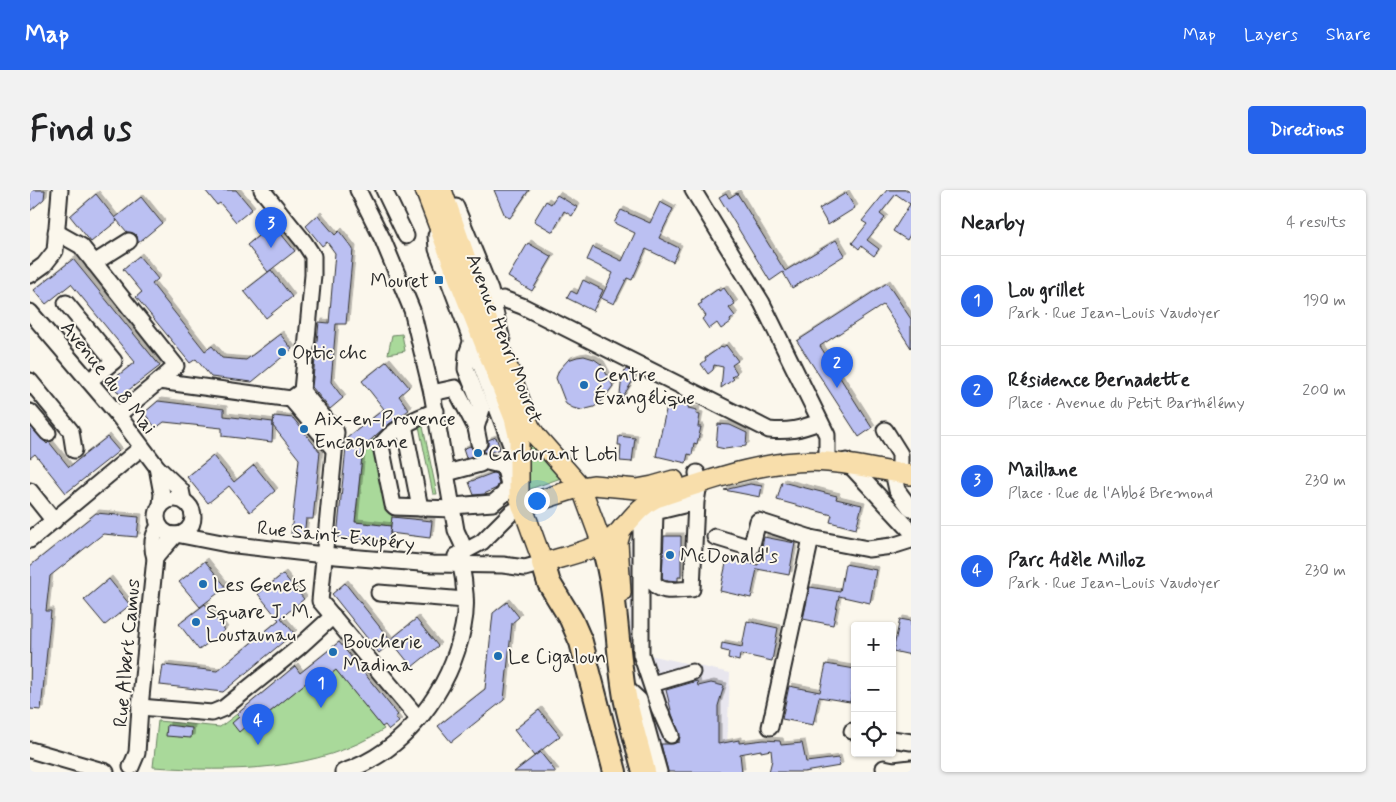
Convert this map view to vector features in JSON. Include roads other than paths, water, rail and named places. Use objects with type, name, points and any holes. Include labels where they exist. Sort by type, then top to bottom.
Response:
[{"type":"highway","points":[[602,544],[616,610],[624,686],[644,772]]},
{"type":"highway","points":[[543,563],[549,583],[571,619],[581,642],[615,772]]},
{"type":"main road","name":"Avenue Henri Mouret","points":[[425,190],[479,317],[489,325],[507,365],[530,427],[581,487]]},
{"type":"main road","name":"Avenue Henri Mouret","points":[[443,190],[479,317],[514,418],[519,439],[520,497],[543,563]]},
{"type":"main road","points":[[522,506],[581,487],[593,486],[644,496],[697,486],[744,458],[802,451],[830,454],[895,472]]},
{"type":"main road","points":[[830,454],[851,466],[895,472]]},
{"type":"main road","points":[[581,487],[602,544]]},
{"type":"main road","points":[[543,563],[602,544],[612,538],[622,528],[644,496]]},
{"type":"main road","points":[[618,636],[622,596],[618,542],[622,528]]},
{"type":"street","points":[[31,277],[55,251],[60,190]]},
{"type":"street","points":[[262,190],[313,256],[313,275],[297,395],[333,448],[320,601],[418,718]]},
{"type":"street","points":[[343,772],[367,763],[391,746],[406,732],[440,691],[449,672],[464,626],[465,600],[463,558],[456,530],[436,411],[412,310],[383,240],[358,190]]},
{"type":"street","points":[[384,190],[406,236]]},
{"type":"street","points":[[693,190],[762,303],[826,435],[830,454]]},
{"type":"street","points":[[435,214],[437,249],[479,317]]},
{"type":"street","points":[[56,232],[81,246],[176,366],[118,415]]},
{"type":"street","points":[[94,263],[129,241]]},
{"type":"street","points":[[432,393],[455,388],[478,435],[482,409],[466,369],[467,354],[479,317],[503,299],[522,306],[769,430],[783,432],[819,422]]},
{"type":"street","points":[[66,303],[114,360],[88,382]]},
{"type":"street","name":"Avenue du 8 Mai","points":[[30,312],[118,415],[157,467],[182,490],[183,500]]},
{"type":"street","points":[[159,381],[297,395]]},
{"type":"street","points":[[32,386],[71,431],[74,450]]},
{"type":"street","points":[[436,411],[423,415],[404,425],[383,441],[381,446],[393,505],[395,507],[453,508],[493,504],[504,494],[510,484],[504,466],[482,462],[447,473]]},
{"type":"street","points":[[30,412],[48,433]]},
{"type":"street","points":[[404,425],[420,508]]},
{"type":"street","points":[[885,430],[900,454],[895,472],[897,490],[911,509]]},
{"type":"street","points":[[30,540],[141,448]]},
{"type":"street","name":"Avenue du 8 Mai","points":[[157,467],[162,494],[161,506]]},
{"type":"street","points":[[895,472],[911,531]]},
{"type":"street","points":[[697,486],[692,589],[660,590],[653,581],[655,512],[697,486]]},
{"type":"street","points":[[30,491],[54,521]]},
{"type":"street","points":[[644,496],[641,514],[641,654],[659,708],[671,736]]},
{"type":"street","points":[[170,499],[183,500],[191,507],[194,520],[190,528],[178,535],[164,531],[157,517],[161,506],[170,499]]},
{"type":"street","name":"Rue Saint-Exupéry","points":[[178,535],[227,544],[324,555],[441,564],[463,558],[482,542],[511,512],[522,506]]},
{"type":"street","name":"Rue Saint-Exupéry","points":[[194,520],[227,544]]},
{"type":"street","points":[[715,537],[751,548],[758,521],[812,538],[868,549],[892,546],[911,540]]},
{"type":"street","name":"Rue Albert Camus","points":[[135,770],[155,558],[152,549],[154,534],[160,526]]},
{"type":"street","name":"Rue Albert Camus","points":[[155,558],[178,535]]},
{"type":"street","points":[[770,727],[812,538]]},
{"type":"street","points":[[463,558],[525,568],[543,563]]},
{"type":"street","points":[[379,593],[465,600]]},
{"type":"street","points":[[140,706],[212,712],[224,708],[298,648],[333,616]]},
{"type":"street","points":[[652,684],[692,672]]},
{"type":"street","points":[[624,686],[639,700],[659,772]]},
{"type":"street","points":[[643,712],[659,708]]},
{"type":"street","points":[[896,740],[911,742]]},
{"type":"street","points":[[30,750],[106,772]]},
{"type":"street","points":[[884,768],[894,770],[911,768]]},
{"type":"place","name":"Maillane","points":[[271,248]]},
{"type":"place","name":"Mouret","points":[[439,280]]},
{"type":"place","name":"Optic chc","points":[[282,352]]},
{"type":"place","name":"Centre Évangélique","points":[[584,385]]},
{"type":"place","name":"Résidence Bernadette","points":[[837,388]]},
{"type":"place","name":"Aix-en-Provence Encagnane","points":[[304,429]]},
{"type":"place","name":"Carburant Loti","points":[[478,453]]},
{"type":"place","name":"McDonald's","points":[[670,555]]},
{"type":"place","name":"Les Genets","points":[[203,584]]},
{"type":"place","name":"Square J. M. Loustaunau","points":[[196,622]]},
{"type":"place","name":"Boucherie Madina","points":[[333,652]]},
{"type":"place","name":"Le Cigaloun","points":[[498,656]]},
{"type":"place","name":"Lou grillet","points":[[321,708]]},
{"type":"place","name":"Parc Adèle Milloz","points":[[258,745]]}]
